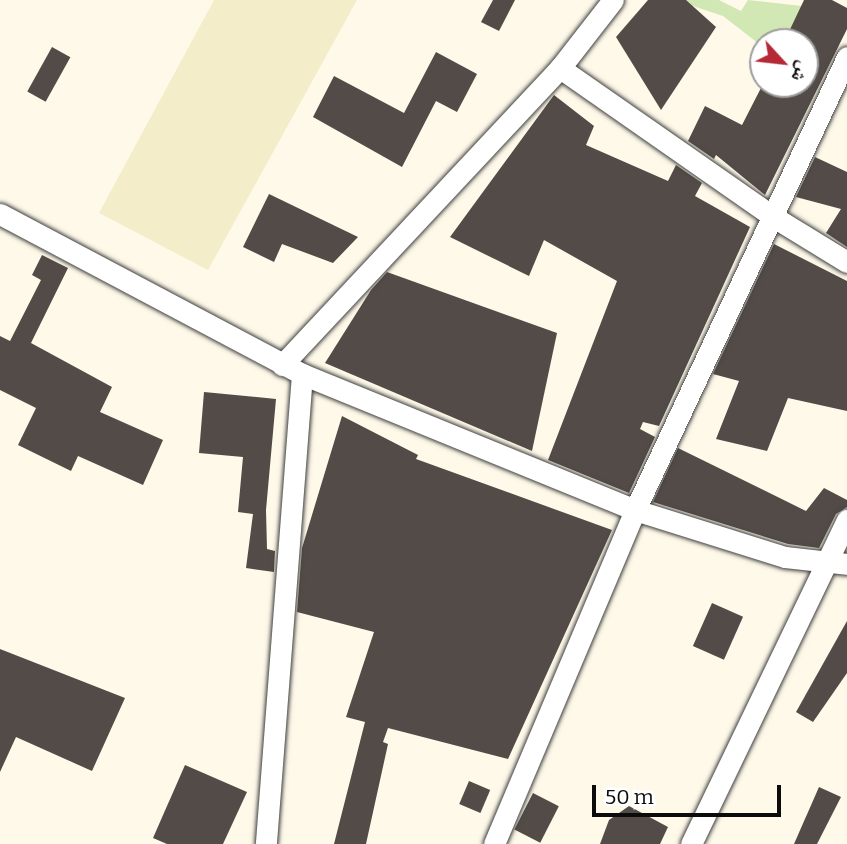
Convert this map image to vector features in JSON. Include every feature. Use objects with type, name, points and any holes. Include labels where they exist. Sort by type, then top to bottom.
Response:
[{"type":"street","points":[[282,366],[560,68],[613,0]]},
{"type":"street","points":[[494,844],[635,510],[847,57]]},
{"type":"street","points":[[560,68],[772,216],[847,262]]},
{"type":"street","points":[[0,214],[282,366],[635,510],[785,557],[847,564]]},
{"type":"street","points":[[266,844],[302,374]]},
{"type":"street","points":[[691,844],[824,562],[847,520]]},
{"type":"shaded area","points":[[214,0],[357,0],[208,270],[99,213]]},
{"type":"green space","points":[[675,0],[719,0],[741,11],[748,0],[810,7],[807,28],[749,28],[749,36],[723,16]]},
{"type":"building","points":[[493,0],[515,0],[499,31],[481,22]]},
{"type":"building","points":[[648,0],[686,0],[716,27],[661,110],[616,37]]},
{"type":"building","points":[[804,0],[832,0],[847,8],[847,29],[819,86],[819,28],[791,28]]},
{"type":"building","points":[[52,47],[70,57],[46,102],[27,92]]},
{"type":"building","points":[[436,52],[477,74],[457,112],[436,101],[402,167],[313,117],[334,76],[404,113]]},
{"type":"building","points":[[554,95],[594,126],[586,145],[668,181],[676,165],[702,183],[695,196],[750,227],[659,426],[643,422],[640,429],[655,437],[629,493],[548,460],[617,281],[544,240],[529,276],[450,237]]},
{"type":"building","points":[[756,98],[813,98],[765,195],[716,155],[714,159],[688,141],[705,106],[742,125]]},
{"type":"building","points":[[815,157],[847,172],[847,247],[826,233],[841,209],[796,197]]},
{"type":"building","points":[[269,194],[358,237],[333,263],[282,244],[274,262],[243,247]]},
{"type":"building","points":[[774,244],[847,281],[847,411],[788,398],[767,451],[716,439],[739,381],[713,374]]},
{"type":"building","points":[[42,255],[68,268],[31,343],[112,387],[100,412],[163,440],[143,485],[78,456],[71,471],[18,445],[36,408],[0,390],[0,336],[10,341],[41,280],[32,275]]},
{"type":"building","points":[[387,272],[557,333],[532,451],[325,363],[371,290]]},
{"type":"building","points":[[204,392],[276,399],[266,510],[267,549],[275,551],[274,572],[246,568],[253,514],[238,512],[243,457],[199,453]]},
{"type":"building","points":[[342,416],[418,455],[416,459],[612,530],[508,759],[388,728],[383,742],[388,744],[366,844],[334,844],[365,722],[346,717],[374,632],[297,612],[302,548]]},
{"type":"building","points":[[678,448],[806,511],[824,488],[847,500],[847,507],[836,514],[819,548],[788,544],[653,502]]},
{"type":"building","points":[[712,603],[743,617],[724,660],[693,646]]},
{"type":"building","points":[[847,621],[847,673],[813,722],[796,712]]},
{"type":"building","points":[[0,649],[125,698],[92,771],[16,737],[0,772]]},
{"type":"building","points":[[185,765],[247,792],[223,844],[167,844],[153,838]]},
{"type":"building","points":[[469,781],[490,790],[480,813],[459,804]]},
{"type":"building","points":[[819,787],[841,797],[817,844],[794,844]]},
{"type":"building","points":[[533,793],[559,806],[540,843],[514,830]]},
{"type":"building","points":[[629,806],[668,827],[660,844],[600,844],[609,820]]}]
